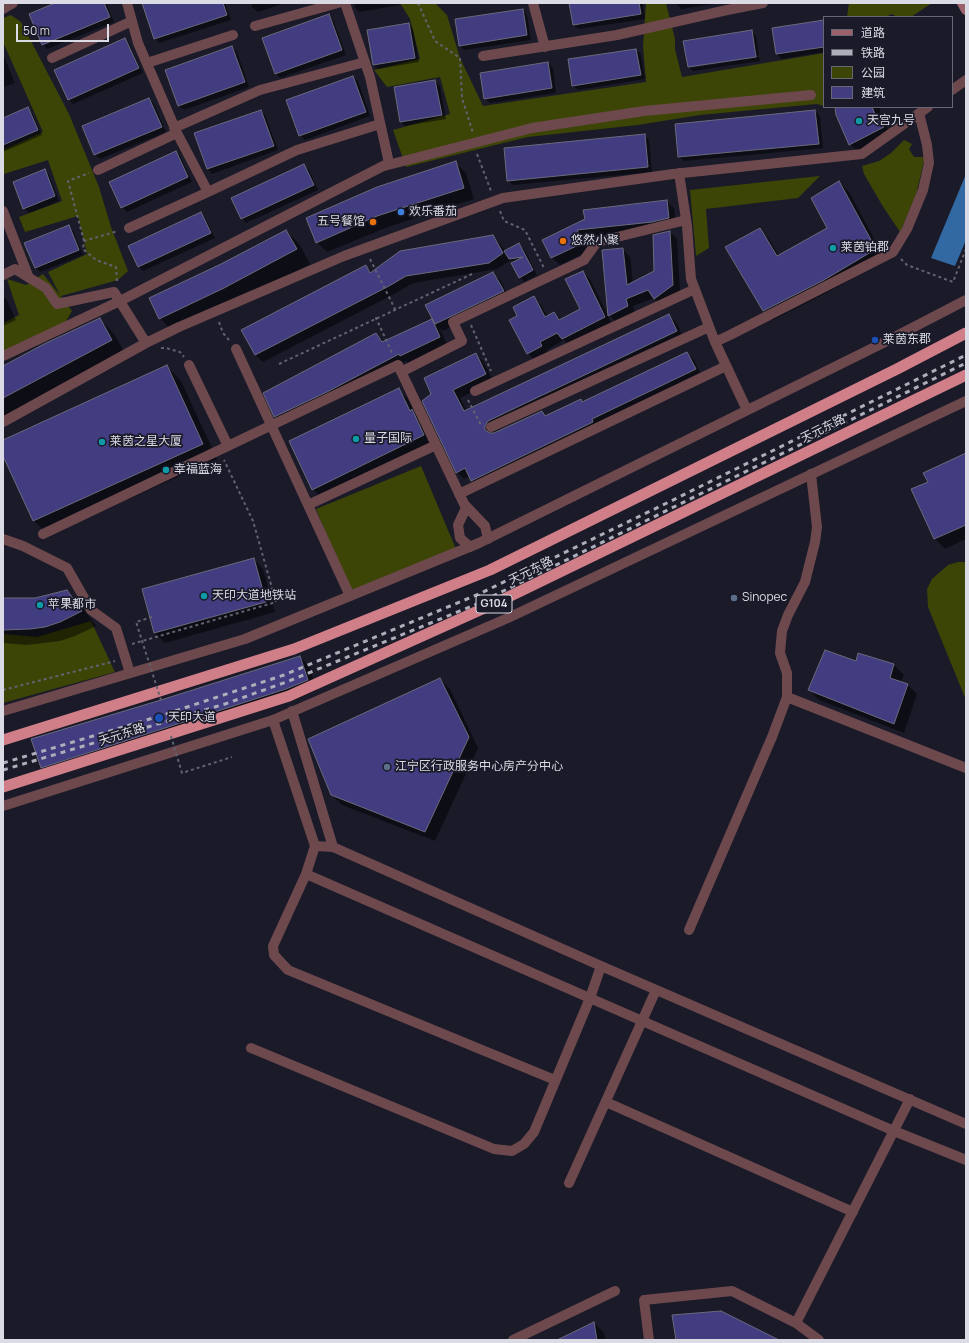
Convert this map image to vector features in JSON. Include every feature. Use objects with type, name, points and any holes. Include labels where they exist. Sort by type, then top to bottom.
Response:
[{"type":"highway","name":"天元东路","points":[[3,740],[294,649],[490,570],[897,369],[966,333]]},
{"type":"highway","name":"天元东路","points":[[3,787],[289,696],[500,601],[966,375]]},
{"type":"main road","points":[[962,3],[966,10]]},
{"type":"street","points":[[3,9],[13,3]]},
{"type":"street","points":[[127,3],[138,43],[176,131],[208,192]]},
{"type":"street","points":[[255,26],[338,3]]},
{"type":"street","points":[[3,356],[120,301],[389,163],[370,77],[344,3]]},
{"type":"street","points":[[533,3],[546,47]]},
{"type":"street","points":[[483,56],[617,35],[764,3]]},
{"type":"street","points":[[52,58],[132,21]]},
{"type":"street","points":[[147,63],[233,35]]},
{"type":"street","points":[[98,170],[260,90],[365,62]]},
{"type":"street","points":[[953,89],[966,80]]},
{"type":"street","points":[[384,166],[532,128],[644,111],[811,95]]},
{"type":"street","points":[[3,422],[149,341],[178,327],[365,249],[503,198],[679,173],[862,154],[926,108]]},
{"type":"street","points":[[714,342],[893,252],[907,229],[924,190],[929,163],[927,145],[919,113]]},
{"type":"street","points":[[129,228],[297,150],[380,124]]},
{"type":"street","points":[[679,173],[686,220],[691,278],[714,342],[747,410]]},
{"type":"street","points":[[3,211],[29,278]]},
{"type":"street","points":[[43,534],[271,425],[462,341],[453,322],[584,260],[597,242],[686,220]]},
{"type":"street","points":[[3,275],[14,269],[46,288],[57,304],[114,292],[149,341]]},
{"type":"street","points":[[475,391],[695,289]]},
{"type":"street","points":[[3,711],[245,639],[470,547],[966,300]]},
{"type":"street","points":[[491,427],[709,327]]},
{"type":"street","points":[[236,349],[350,596]]},
{"type":"street","points":[[189,365],[224,448]]},
{"type":"street","points":[[459,494],[726,366]]},
{"type":"street","points":[[400,369],[466,508],[458,525],[460,538],[470,547]]},
{"type":"street","points":[[3,806],[273,720],[508,618],[966,401]]},
{"type":"street","points":[[308,505],[436,445]]},
{"type":"street","points":[[690,930],[772,737],[787,698],[787,673],[780,653],[782,631],[788,615],[805,582],[815,542],[816,527],[811,474]]},
{"type":"street","points":[[464,504],[485,526],[488,539]]},
{"type":"street","points":[[3,539],[23,546],[67,568],[91,610],[116,628],[130,672]]},
{"type":"street","points":[[787,698],[966,768]]},
{"type":"street","points":[[292,711],[333,847]]},
{"type":"street","points":[[273,720],[315,846],[306,874],[273,946],[274,956],[288,970],[555,1080]]},
{"type":"street","points":[[315,846],[333,847],[601,966],[966,1124]]},
{"type":"street","points":[[306,874],[894,1131],[966,1160]]},
{"type":"street","points":[[251,1048],[494,1149],[512,1151],[524,1144],[534,1132],[590,998],[601,966]]},
{"type":"street","points":[[569,1183],[656,990]]},
{"type":"street","points":[[796,1323],[910,1099]]},
{"type":"street","points":[[606,1102],[853,1212]]},
{"type":"street","points":[[513,1340],[615,1291]]},
{"type":"street","points":[[649,1340],[644,1300],[732,1291],[796,1323],[819,1340]]},
{"type":"path","points":[[418,3],[435,41],[460,58],[462,98],[474,143],[495,201],[504,221],[524,230],[548,277]]},
{"type":"path","points":[[98,170],[68,180],[84,241],[83,249],[96,260],[116,267],[120,301]]},
{"type":"path","points":[[84,241],[129,228]]},
{"type":"path","points":[[365,249],[395,309],[376,318],[400,369]]},
{"type":"path","points":[[893,252],[907,265],[953,282],[966,249]]},
{"type":"path","points":[[279,364],[472,274]]},
{"type":"path","points":[[215,311],[223,333],[236,349]]},
{"type":"path","points":[[467,315],[495,381]]},
{"type":"path","points":[[149,341],[157,349],[166,348],[180,352],[189,365]]},
{"type":"path","points":[[475,391],[466,396],[483,430],[491,427]]},
{"type":"path","points":[[122,647],[276,602],[254,521],[224,448]]},
{"type":"path","points":[[152,617],[136,622],[161,700]]},
{"type":"path","points":[[3,690],[125,658]]},
{"type":"path","points":[[171,736],[182,773],[232,757]]},
{"type":"green space","points":[[400,3],[435,3],[447,15],[460,58],[483,106],[646,82],[643,46],[646,3],[666,3],[682,77],[823,53],[823,106],[817,104],[700,115],[638,125],[528,137],[406,167],[393,130],[450,114],[440,77],[387,87],[374,70],[420,59],[410,19]]},
{"type":"green space","points":[[849,3],[932,3],[912,16],[895,16],[892,14],[887,16],[847,16]]},
{"type":"green space","points":[[11,15],[21,22],[69,114],[99,187],[111,227],[128,271],[118,280],[61,296],[72,311],[65,323],[3,359],[3,323],[19,315],[7,279],[26,285],[43,274],[60,295],[48,272],[87,254],[78,216],[25,232],[19,217],[62,201],[48,160],[4,174],[3,173],[3,150],[43,132],[3,42],[3,18]]},
{"type":"green space","points":[[904,140],[912,144],[909,149],[914,157],[925,157],[916,195],[900,232],[864,174],[862,166],[879,161],[891,153]]},
{"type":"green space","points":[[820,176],[798,198],[706,209],[709,248],[696,256],[690,190]]},
{"type":"green space","points":[[421,466],[456,549],[351,592],[316,509]]},
{"type":"green space","points":[[958,562],[966,562],[966,700],[928,607],[927,589],[932,579],[948,565]]},
{"type":"green space","points":[[91,621],[115,672],[3,703],[3,634],[37,637]]},
{"type":"water","points":[[966,174],[966,240],[955,266],[931,258]]},
{"type":"building","points":[[55,3],[104,3],[110,17],[42,45],[29,14]]},
{"type":"building","points":[[142,3],[223,3],[227,15],[154,39]]},
{"type":"building","points":[[569,3],[639,3],[641,14],[573,25]]},
{"type":"building","points":[[523,9],[527,35],[459,46],[455,19]]},
{"type":"building","points":[[329,14],[342,50],[275,74],[262,38]]},
{"type":"building","points":[[823,20],[823,47],[776,54],[772,28]]},
{"type":"building","points":[[409,23],[415,58],[373,65],[367,30]]},
{"type":"building","points":[[752,30],[756,57],[688,67],[683,41]]},
{"type":"building","points":[[125,38],[139,68],[68,100],[54,70]]},
{"type":"building","points":[[232,46],[245,82],[178,106],[165,70]]},
{"type":"building","points":[[636,49],[641,75],[572,86],[568,59]]},
{"type":"building","points":[[548,62],[552,88],[484,99],[480,73]]},
{"type":"building","points":[[353,76],[366,112],[299,136],[286,100]]},
{"type":"building","points":[[435,80],[442,115],[400,122],[394,87]]},
{"type":"building","points":[[149,98],[162,127],[94,155],[82,126]]},
{"type":"building","points":[[28,107],[38,130],[3,145],[3,118]]},
{"type":"building","name":"天宫九号","points":[[835,108],[872,108],[884,127],[849,145],[836,115]]},
{"type":"building","points":[[261,110],[274,146],[207,169],[194,133]]},
{"type":"building","points":[[815,110],[819,144],[678,157],[675,124]]},
{"type":"building","points":[[645,134],[648,167],[507,181],[504,148]]},
{"type":"building","points":[[176,151],[188,177],[121,208],[109,182]]},
{"type":"building","points":[[456,161],[464,188],[377,216],[316,243],[306,218],[377,187]]},
{"type":"building","points":[[304,164],[314,185],[241,219],[231,198]]},
{"type":"building","points":[[45,169],[55,196],[23,209],[13,182]]},
{"type":"building","name":"莱茵铂郡","points":[[839,181],[876,249],[824,280],[763,311],[725,247],[760,228],[777,256],[827,228],[811,198]]},
{"type":"building","points":[[667,200],[669,218],[652,222],[577,230],[583,243],[551,258],[542,240],[585,219],[583,210]]},
{"type":"building","points":[[201,212],[211,233],[138,267],[128,246]]},
{"type":"building","points":[[69,225],[79,250],[35,268],[24,243]]},
{"type":"building","points":[[286,230],[297,249],[224,288],[159,319],[149,298],[221,264]]},
{"type":"building","points":[[670,231],[673,285],[654,299],[648,290],[626,299],[628,306],[608,316],[602,250],[623,248],[627,285],[654,271],[653,235]]},
{"type":"building","points":[[493,235],[503,253],[489,263],[406,276],[255,355],[241,330],[366,265],[370,273],[400,251]]},
{"type":"building","points":[[519,243],[533,270],[519,278],[511,263],[523,257],[509,259],[504,251]]},
{"type":"building","points":[[583,271],[605,317],[562,339],[557,333],[540,342],[542,346],[527,354],[509,320],[517,316],[513,307],[534,296],[545,317],[554,312],[559,320],[580,309],[565,279]]},
{"type":"building","points":[[493,272],[504,291],[435,324],[425,305]]},
{"type":"building","points":[[669,314],[677,331],[488,421],[485,426],[485,430],[490,433],[494,433],[542,411],[545,416],[581,399],[582,402],[687,352],[696,369],[592,419],[593,422],[471,481],[465,468],[456,473],[422,401],[431,394],[424,378],[476,353],[486,374],[453,390],[464,411]]},
{"type":"building","points":[[100,318],[112,340],[3,398],[3,366],[44,344]]},
{"type":"building","points":[[432,319],[440,337],[400,356],[399,354],[327,392],[274,417],[263,393],[376,333],[382,342]]},
{"type":"building","name":"莱茵之星大厦","points":[[167,365],[203,444],[33,521],[3,456],[3,440]]},
{"type":"building","name":"量子国际","points":[[399,388],[410,411],[412,409],[424,435],[312,490],[289,441]]},
{"type":"building","points":[[966,453],[966,525],[934,539],[911,489],[928,482],[923,473]]},
{"type":"building","name":"天印大道地铁站","points":[[254,558],[266,602],[154,633],[142,589]]},
{"type":"building","name":"苹果都市","points":[[67,590],[82,611],[60,622],[45,627],[3,630],[3,598],[35,598]]},
{"type":"building","points":[[825,650],[856,661],[858,653],[894,664],[890,678],[908,684],[894,724],[808,690]]},
{"type":"building","name":"天印大道","points":[[300,656],[308,680],[286,689],[41,768],[31,739]]},
{"type":"building","name":"江宁区行政服务中心房产分中心","points":[[440,678],[469,737],[425,832],[331,795],[308,739]]},
{"type":"building","points":[[721,1311],[779,1340],[676,1340],[672,1315]]},
{"type":"building","points":[[594,1322],[597,1340],[557,1340]]},
{"type":"railway","points":[[3,763],[163,715],[284,675],[479,594],[966,355]]},
{"type":"railway","points":[[3,770],[225,704],[289,681],[477,604],[966,363]]},
{"type":"place","name":"天宫九号","points":[[859,121]]},
{"type":"place","name":"欢乐番茄","points":[[401,212]]},
{"type":"place","name":"五号餐馆","points":[[373,222]]},
{"type":"place","name":"悠然小聚","points":[[563,241]]},
{"type":"place","name":"莱茵铂郡","points":[[833,248]]},
{"type":"place","name":"莱茵东郡","points":[[875,340]]},
{"type":"place","name":"量子国际","points":[[356,439]]},
{"type":"place","name":"莱茵之星大厦","points":[[102,442]]},
{"type":"place","name":"幸福蓝海","points":[[166,470]]},
{"type":"place","name":"天印大道地铁站","points":[[204,596]]},
{"type":"place","name":"Sinopec","points":[[734,598]]},
{"type":"place","name":"苹果都市","points":[[40,605]]},
{"type":"place","name":"天印大道","points":[[159,718]]},
{"type":"place","name":"江宁区行政服务中心房产分中心","points":[[387,767]]}]
